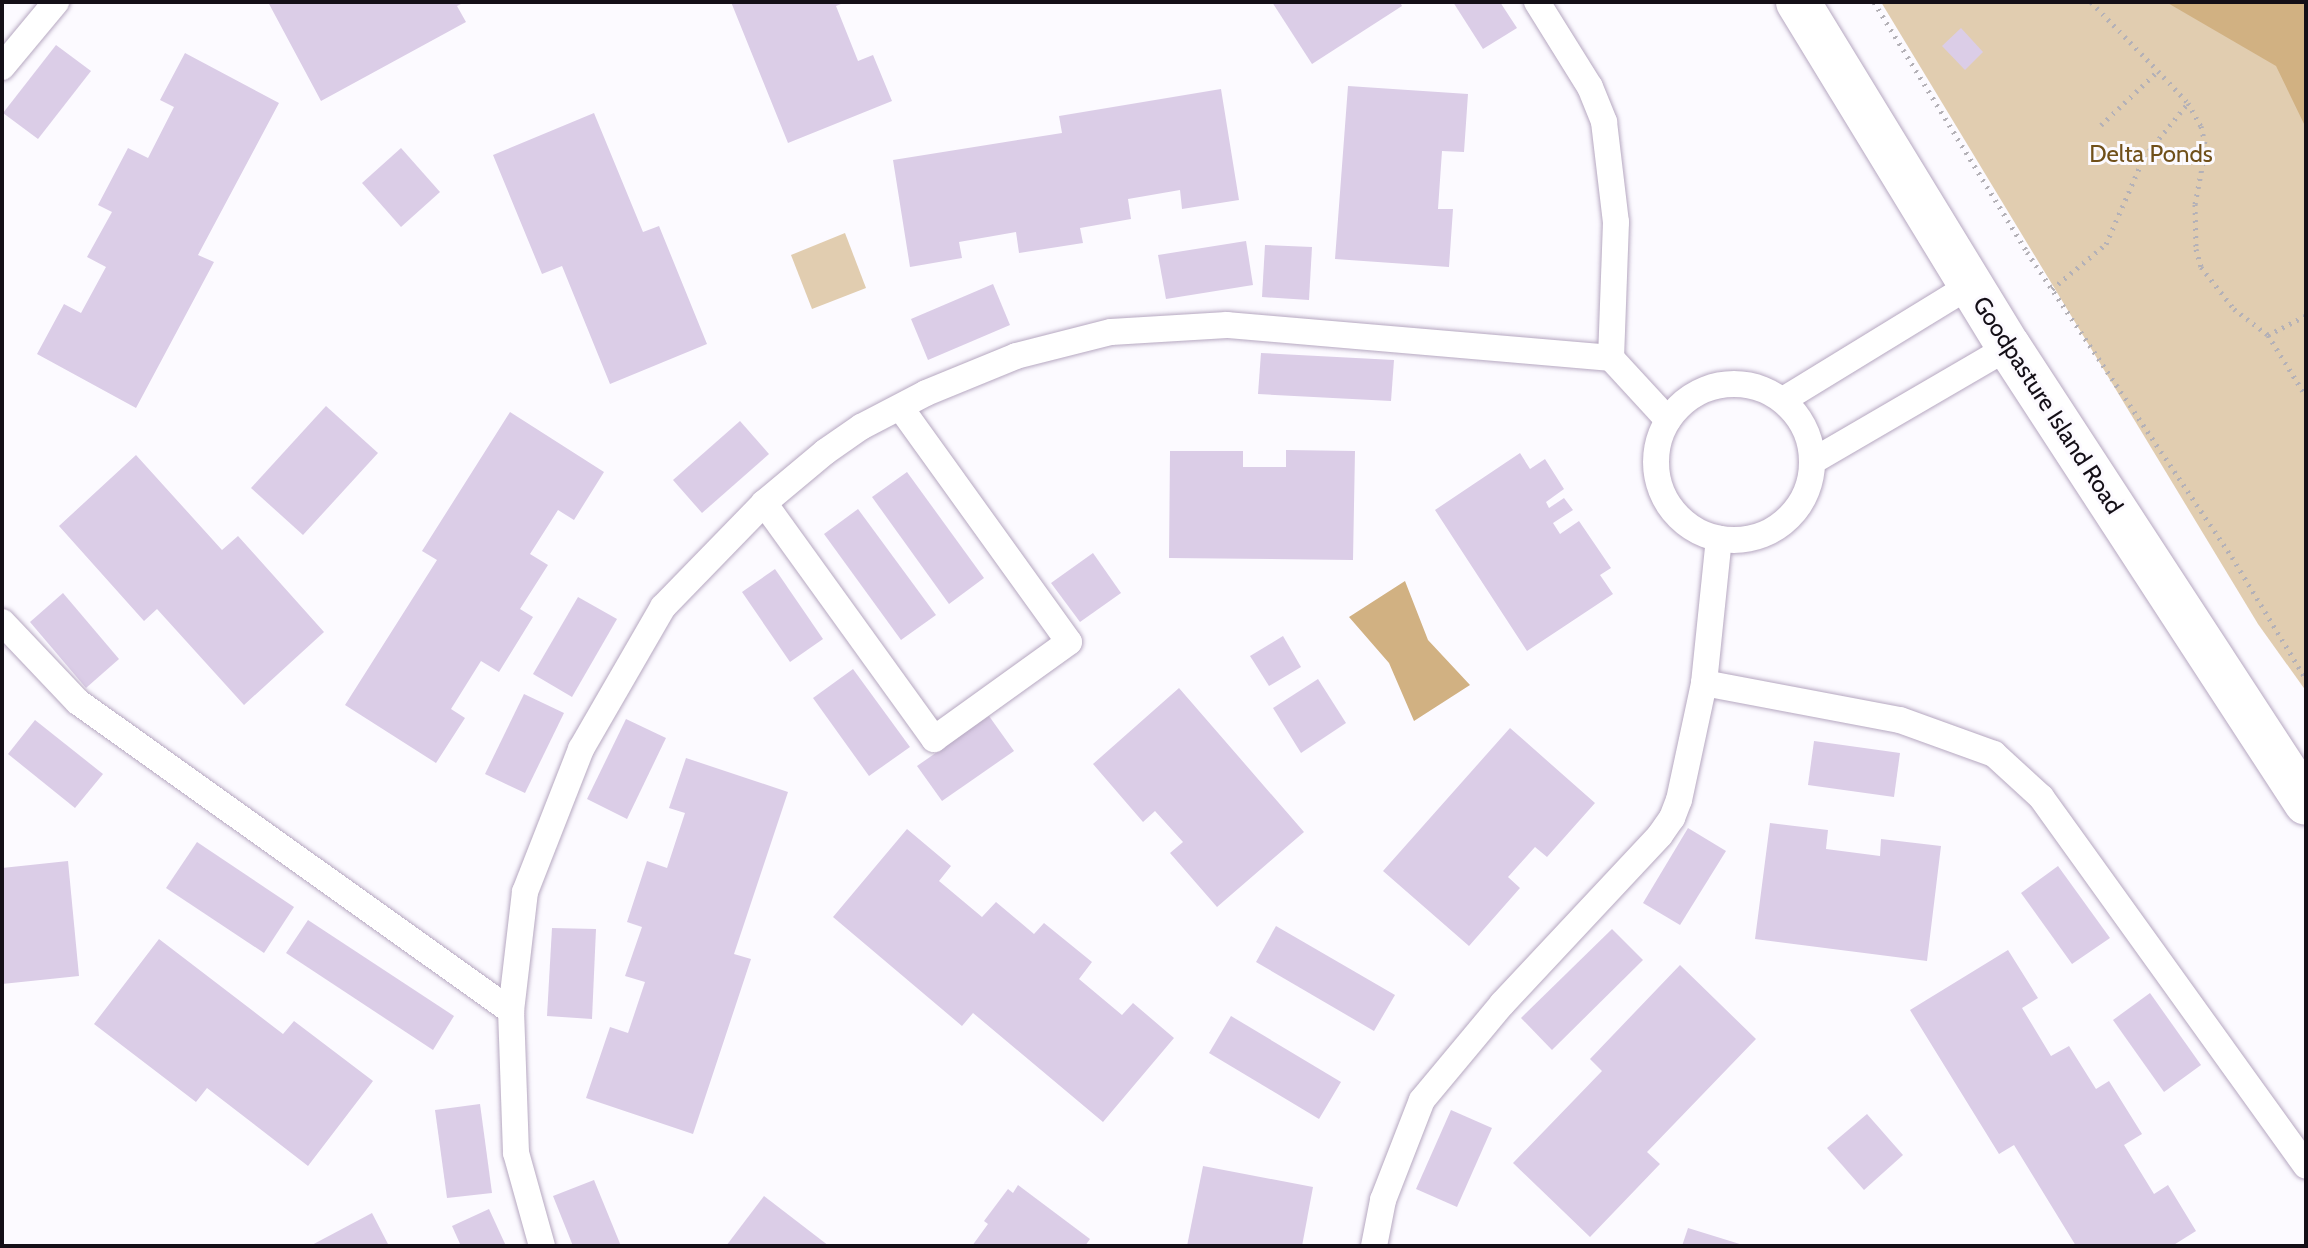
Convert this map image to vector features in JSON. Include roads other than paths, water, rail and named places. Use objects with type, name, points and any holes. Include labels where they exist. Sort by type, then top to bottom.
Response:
[{"type":"main road","name":"Goodpasture Island Road","points":[[1798,2],[2009,347],[2306,803]]},
{"type":"lane","points":[[2,67],[56,2]]},
{"type":"lane","points":[[1537,2],[1590,87],[1604,122],[1616,222],[1611,358]]},
{"type":"lane","points":[[1783,400],[1971,285]]},
{"type":"lane","points":[[542,1246],[516,1153],[511,1011],[525,892],[581,749],[663,607],[764,503],[837,444],[963,375],[1016,356],[1111,332],[1227,325],[1611,358],[1668,420]]},
{"type":"lane","points":[[1813,461],[2009,347]]},
{"type":"lane","points":[[1737,383],[1759,388],[1783,400],[1794,410],[1807,434],[1813,461],[1809,488],[1795,512],[1773,531],[1747,540],[1719,539],[1694,530],[1673,512],[1660,488],[1657,445],[1668,420],[1687,400],[1711,388],[1737,383]]},
{"type":"lane","points":[[764,503],[934,739],[1069,642],[900,407]]},
{"type":"lane","points":[[1374,1246],[1383,1200],[1422,1100],[1502,1004],[1660,835],[1672,818],[1679,800],[1704,683],[1719,539]]},
{"type":"lane","points":[[2,623],[78,702],[511,1011]]},
{"type":"lane","points":[[1704,683],[1900,720],[1994,754],[2041,797],[2306,1166]]},
{"type":"park label","name":"Delta Ponds","points":[[2151,154]]}]
